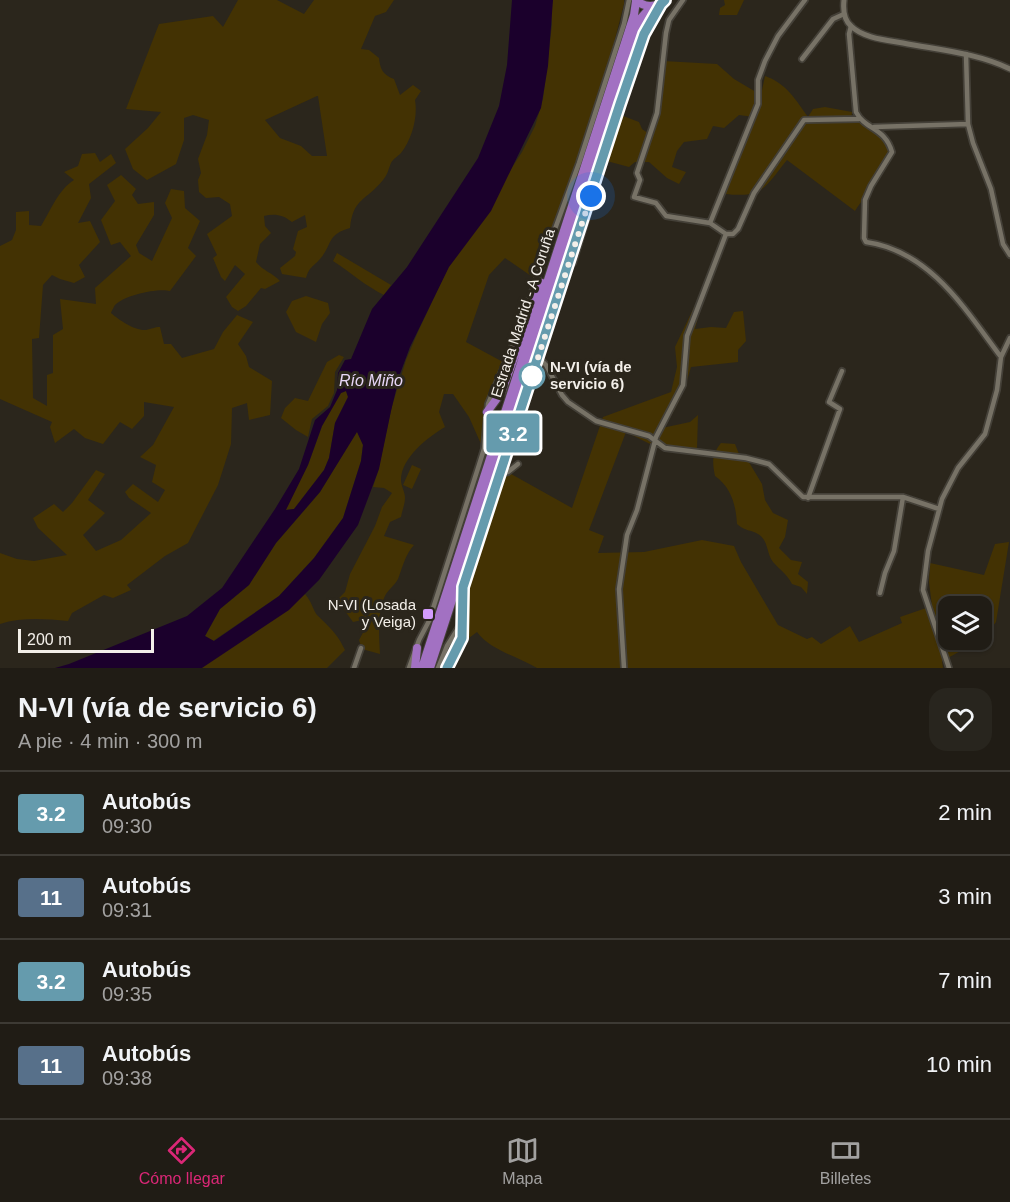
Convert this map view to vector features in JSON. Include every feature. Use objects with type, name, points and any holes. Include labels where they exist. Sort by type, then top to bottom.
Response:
[{"type":"highway","name":"Estrada Madrid - A Coruña","points":[[422,668],[572,209],[634,15],[636,0],[651,7],[639,26],[430,668]]},
{"type":"highway","points":[[651,7],[663,2]]},
{"type":"highway","points":[[487,412],[501,393],[572,209]]},
{"type":"highway","points":[[415,668],[417,648]]},
{"type":"street","points":[[409,668],[432,612],[484,449],[490,395],[511,350],[579,163],[624,24],[629,0]]},
{"type":"street","points":[[682,0],[669,20],[657,114],[637,174],[640,180],[634,197],[656,203],[666,216],[710,223],[726,234],[733,234],[738,229],[754,193],[804,120],[859,119],[874,127],[887,139],[892,152],[865,200],[863,218],[866,242],[885,245],[903,253],[931,273],[961,302],[1001,357]]},
{"type":"street","points":[[710,223],[759,104],[758,81],[765,61],[778,36],[805,0]]},
{"type":"street","points":[[844,0],[844,14],[850,26],[862,33],[966,54],[998,63],[1010,69]]},
{"type":"street","points":[[447,668],[462,638],[459,603],[463,587],[644,34],[663,2]]},
{"type":"street","points":[[802,59],[833,19],[844,14]]},
{"type":"street","points":[[850,26],[855,112],[859,119]]},
{"type":"street","points":[[966,54],[968,124],[991,189],[1003,244],[1010,255]]},
{"type":"street","points":[[874,127],[968,124]]},
{"type":"street","points":[[624,668],[619,599],[627,535],[637,510],[655,441],[682,385],[687,336],[726,234]]},
{"type":"street","points":[[949,668],[923,590],[928,551],[942,499],[958,468],[985,434],[997,390],[1001,357],[1010,338]]},
{"type":"street","points":[[538,357],[546,366],[562,395],[577,409],[596,421],[649,436],[665,448],[728,455],[769,464],[803,497],[903,497],[939,509]]},
{"type":"street","points":[[808,498],[840,409],[829,402],[842,371]]},
{"type":"street","points":[[500,474],[508,472],[518,464]]},
{"type":"street","points":[[880,593],[894,552],[903,497]]},
{"type":"street","points":[[438,668],[447,646],[462,622]]},
{"type":"street","points":[[354,668],[361,648]]},
{"type":"shaded area","points":[[238,0],[277,0],[304,14],[314,0],[394,0],[386,12],[375,16],[361,49],[369,50],[379,58],[383,71],[394,79],[400,95],[413,85],[421,91],[415,100],[415,121],[405,147],[392,162],[383,180],[357,205],[350,228],[333,237],[324,254],[310,269],[306,278],[282,274],[280,268],[295,256],[296,252],[293,249],[298,231],[307,227],[305,215],[292,222],[279,215],[264,216],[265,226],[271,233],[260,244],[256,262],[280,281],[265,289],[261,288],[246,306],[238,311],[232,307],[226,297],[245,274],[235,265],[225,281],[221,277],[213,258],[217,255],[207,234],[232,216],[230,204],[219,197],[206,198],[199,192],[198,180],[201,173],[198,159],[207,135],[209,120],[193,115],[184,118],[184,140],[176,164],[147,180],[133,169],[125,149],[148,128],[161,112],[126,109],[159,24],[213,16],[223,27]],"holes":[[[318,96],[327,156],[312,156],[301,146],[280,138],[265,120]]]},
{"type":"shaded area","points":[[551,0],[624,0],[624,4],[602,90],[571,184],[534,278],[505,258],[489,275],[466,342],[503,362],[486,401],[481,444],[469,417],[453,394],[444,394],[439,412],[445,427],[431,436],[405,464],[401,482],[405,503],[401,517],[390,522],[384,536],[414,545],[406,557],[398,579],[383,600],[379,623],[380,654],[362,649],[359,640],[365,629],[362,620],[353,622],[337,600],[345,592],[350,574],[375,526],[382,507],[392,493],[384,488],[373,487],[392,406],[406,360],[449,265],[522,152],[535,126],[543,99],[552,25]]},
{"type":"shaded area","points":[[724,0],[744,0],[737,15],[719,15],[720,8],[725,5]]},
{"type":"shaded area","points":[[631,4],[631,12],[612,72]]},
{"type":"shaded area","points":[[663,61],[717,64],[734,79],[761,95],[765,76],[785,88],[808,117],[813,109],[825,107],[852,112],[851,120],[871,128],[883,138],[888,148],[888,159],[855,211],[787,160],[762,189],[748,194],[725,194],[736,167],[732,156],[741,156],[754,117],[739,115],[724,128],[713,126],[707,139],[684,142],[677,151],[672,167],[686,172],[679,184],[667,178],[649,162],[635,162],[629,167],[603,160],[618,114],[639,122],[642,129],[652,136],[659,110]]},
{"type":"shaded area","points":[[608,82],[574,188],[501,389],[492,403],[491,399],[575,182]]},
{"type":"shaded area","points":[[95,153],[100,162],[111,154],[116,163],[89,184],[91,198],[78,223],[90,221],[100,242],[79,265],[85,277],[74,283],[52,275],[43,285],[39,338],[32,339],[33,398],[47,406],[47,375],[53,373],[53,335],[63,329],[60,299],[96,304],[95,288],[131,256],[120,242],[111,245],[101,220],[115,201],[107,185],[121,175],[136,189],[132,195],[138,204],[154,202],[154,215],[136,245],[139,253],[152,261],[172,218],[165,203],[171,189],[184,191],[185,208],[200,221],[188,248],[196,256],[170,291],[150,291],[134,295],[120,301],[111,313],[137,329],[160,327],[164,344],[171,344],[182,358],[214,349],[223,332],[237,315],[253,322],[238,344],[246,356],[249,367],[272,381],[270,415],[249,420],[247,403],[232,408],[231,444],[218,485],[188,543],[165,556],[127,585],[131,590],[113,598],[104,595],[72,613],[68,621],[25,619],[0,624],[0,553],[17,559],[34,561],[67,555],[38,528],[33,518],[54,504],[63,512],[96,470],[105,474],[88,500],[105,513],[83,535],[96,551],[121,540],[151,513],[129,498],[125,492],[133,484],[158,502],[165,490],[152,482],[156,465],[140,457],[153,445],[174,407],[144,402],[144,416],[132,429],[120,422],[103,444],[85,438],[74,429],[55,443],[50,427],[52,422],[0,399],[0,246],[12,240],[16,230],[16,212],[29,211],[29,225],[41,226],[59,195],[74,180],[64,172],[78,166],[82,154]]},
{"type":"shaded area","points":[[337,253],[391,285],[384,295],[333,261]]},
{"type":"shaded area","points":[[306,296],[328,303],[330,313],[322,324],[316,342],[296,332],[286,312],[292,301]]},
{"type":"shaded area","points":[[694,307],[700,310],[695,329],[726,328],[734,312],[743,311],[746,341],[738,350],[738,362],[691,367],[680,400],[662,428],[690,422],[698,415],[697,449],[654,446],[626,432],[589,530],[604,536],[598,553],[644,552],[702,540],[734,546],[778,625],[807,639],[812,637],[821,644],[850,626],[859,642],[902,623],[900,617],[932,606],[929,582],[930,563],[984,575],[995,544],[1009,542],[996,622],[992,627],[992,596],[938,596],[938,650],[962,650],[942,661],[943,668],[537,668],[489,644],[477,632],[465,641],[468,588],[504,470],[572,508],[603,417],[671,392],[677,367],[675,347]]},
{"type":"shaded area","points":[[339,355],[344,357],[335,372],[334,393],[328,406],[312,419],[308,437],[281,418],[285,408],[295,398],[308,401],[327,362]]},
{"type":"shaded area","points":[[346,391],[348,397],[335,423],[329,458],[324,470],[294,509],[285,510],[308,465],[322,426],[341,393]]},
{"type":"shaded area","points":[[357,431],[363,445],[361,461],[343,518],[314,558],[279,596],[213,641],[205,636],[220,609],[249,585],[276,543],[320,492]]},
{"type":"shaded area","points":[[721,443],[735,444],[739,454],[747,459],[762,484],[765,500],[773,513],[788,520],[785,537],[779,548],[791,560],[802,562],[798,574],[808,582],[807,594],[801,587],[792,584],[773,562],[762,537],[737,524],[732,497],[725,485],[715,476],[713,466],[716,451]]},
{"type":"shaded area","points":[[412,465],[421,469],[412,489],[403,485]]},
{"type":"shaded area","points":[[305,594],[317,615],[336,635],[345,650],[327,668],[193,668],[293,604]]},
{"type":"water","name":"Río Miño","points":[[512,0],[553,0],[548,66],[541,108],[491,211],[449,267],[410,347],[400,374],[379,469],[358,525],[319,580],[289,610],[202,668],[55,668],[187,616],[222,588],[299,469],[315,420],[330,407],[337,390],[338,373],[345,360],[351,359],[372,309],[407,267],[478,158],[499,106],[507,65]],"holes":[[[346,391],[348,397],[335,423],[329,458],[324,470],[294,509],[286,510],[308,465],[322,426],[341,393]],[[357,432],[363,445],[361,461],[343,518],[314,558],[279,596],[214,641],[205,636],[220,609],[249,585],[276,543],[320,492]]]},
{"type":"bus line","name":"3.2","points":[[447,668],[462,638],[463,587],[517,419],[644,34],[665,0]]},
{"type":"place","name":"N-VI (vía de servicio 6)","points":[[532,376]]},
{"type":"place","name":"N-VI (Losada y Veiga)","points":[[428,614]]},
{"type":"route","points":[[532,376],[530,382],[591,196]]}]
